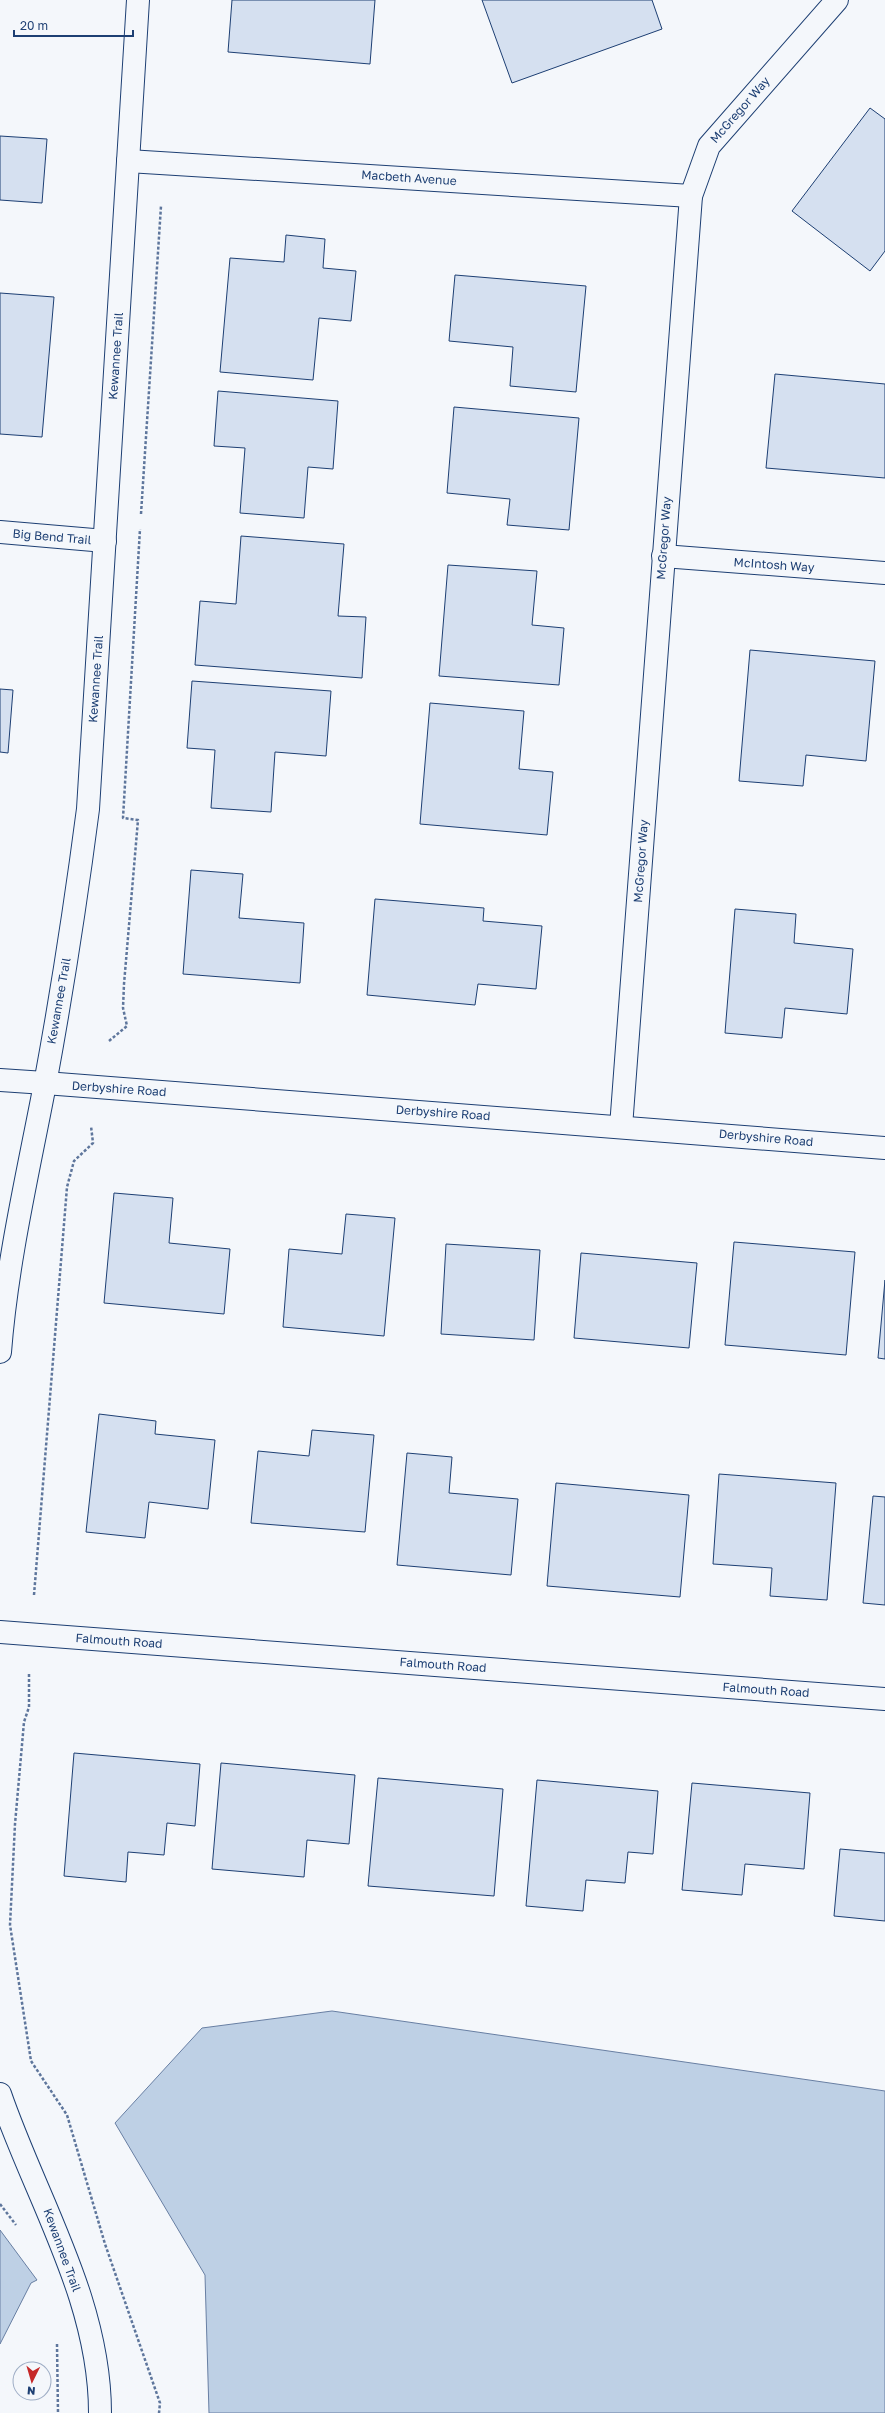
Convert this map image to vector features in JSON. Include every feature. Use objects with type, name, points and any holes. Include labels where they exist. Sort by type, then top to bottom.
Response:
[{"type":"street","name":"Kewannee Trail","points":[[0,1352],[17,1225],[45,1083],[73,924],[88,809],[138,0]]},
{"type":"street","name":"McGregor Way","points":[[622,1127],[663,556],[691,196],[708,146],[837,0]]},
{"type":"street","name":"Macbeth Avenue","points":[[128,161],[691,196]]},
{"type":"street","name":"Big Bend Trail","points":[[0,532],[105,541]]},
{"type":"street","name":"McIntosh Way","points":[[663,556],[885,573]]},
{"type":"street","name":"Derbyshire Road","points":[[0,1080],[885,1148]]},
{"type":"street","name":"Falmouth Road","points":[[0,1632],[885,1699]]},
{"type":"street","name":"Kewannee Trail","points":[[0,2094],[53,2223],[80,2296],[92,2348],[100,2413]]},
{"type":"path","points":[[141,515],[161,206]]},
{"type":"path","points":[[109,1041],[127,1026],[123,1008],[124,984],[138,820],[123,818],[141,523]]},
{"type":"path","points":[[34,1595],[67,1187],[74,1161],[93,1143],[91,1126]]},
{"type":"path","points":[[29,1674],[28,1707],[24,1722],[15,1824],[10,1926],[31,2061],[67,2115],[105,2244],[160,2402],[159,2413]]},
{"type":"path","points":[[0,2204],[20,2230]]},
{"type":"path","points":[[56,2338],[58,2413]]},
{"type":"water","points":[[332,2011],[885,2091],[885,2413],[209,2413],[205,2275],[115,2123],[202,2028]]},
{"type":"water","points":[[0,2230],[37,2280],[31,2283],[0,2344]]},
{"type":"building","points":[[232,0],[375,0],[370,64],[228,52]]},
{"type":"building","points":[[482,0],[652,0],[662,29],[512,83]]},
{"type":"building","points":[[870,108],[885,119],[885,251],[870,271],[792,211]]},
{"type":"building","points":[[0,136],[47,139],[42,203],[0,200]]},
{"type":"building","points":[[286,235],[325,239],[323,268],[356,271],[351,321],[319,318],[313,380],[220,372],[230,258],[284,262]]},
{"type":"building","points":[[455,275],[586,286],[576,392],[510,386],[513,347],[449,341]]},
{"type":"building","points":[[0,293],[54,297],[42,437],[0,434]]},
{"type":"building","points":[[775,374],[885,384],[885,478],[766,468]]},
{"type":"building","points":[[218,391],[338,401],[333,469],[308,467],[304,518],[240,513],[245,448],[214,446]]},
{"type":"building","points":[[454,407],[579,418],[569,530],[507,525],[510,499],[447,493]]},
{"type":"building","points":[[241,536],[344,544],[338,616],[366,617],[362,678],[195,665],[200,601],[236,604]]},
{"type":"building","points":[[448,565],[537,571],[532,625],[564,628],[559,685],[439,676]]},
{"type":"building","points":[[750,650],[875,661],[866,761],[806,755],[803,786],[739,781]]},
{"type":"building","points":[[192,681],[331,691],[326,756],[275,752],[271,812],[211,808],[215,750],[187,748]]},
{"type":"building","points":[[0,689],[13,690],[8,753],[0,752]]},
{"type":"building","points":[[430,703],[524,711],[519,769],[553,772],[547,835],[420,824]]},
{"type":"building","points":[[191,870],[243,874],[239,918],[304,923],[300,983],[183,974]]},
{"type":"building","points":[[375,899],[484,908],[483,921],[542,926],[536,989],[478,984],[475,1005],[367,995]]},
{"type":"building","points":[[735,909],[796,914],[794,943],[853,949],[847,1014],[785,1008],[782,1038],[725,1033]]},
{"type":"building","points":[[114,1193],[173,1198],[169,1243],[230,1249],[224,1314],[104,1303]]},
{"type":"building","points":[[346,1214],[395,1218],[384,1336],[283,1327],[289,1249],[342,1254]]},
{"type":"building","points":[[734,1242],[855,1252],[846,1355],[725,1345]]},
{"type":"building","points":[[446,1244],[540,1250],[534,1340],[441,1334]]},
{"type":"building","points":[[581,1253],[697,1263],[689,1348],[574,1338]]},
{"type":"building","points":[[885,1280],[885,1359],[878,1358]]},
{"type":"building","points":[[99,1414],[156,1421],[155,1434],[215,1440],[208,1509],[149,1502],[145,1538],[86,1532]]},
{"type":"building","points":[[312,1430],[374,1435],[365,1532],[251,1523],[258,1451],[309,1456]]},
{"type":"building","points":[[407,1453],[452,1457],[449,1493],[518,1499],[511,1575],[397,1565]]},
{"type":"building","points":[[719,1474],[836,1483],[827,1600],[770,1596],[772,1568],[713,1564]]},
{"type":"building","points":[[556,1483],[689,1495],[680,1597],[547,1586]]},
{"type":"building","points":[[873,1496],[885,1497],[885,1605],[863,1603]]},
{"type":"building","points":[[74,1753],[200,1764],[195,1826],[167,1823],[164,1855],[128,1852],[126,1882],[64,1876]]},
{"type":"building","points":[[221,1763],[355,1775],[349,1844],[307,1840],[304,1877],[212,1869]]},
{"type":"building","points":[[378,1778],[503,1789],[494,1896],[368,1886]]},
{"type":"building","points":[[537,1780],[658,1791],[653,1854],[628,1852],[625,1883],[586,1880],[583,1911],[526,1906]]},
{"type":"building","points":[[692,1783],[810,1793],[804,1869],[745,1864],[742,1895],[682,1890]]},
{"type":"building","points":[[840,1849],[885,1853],[885,1921],[834,1916]]}]
